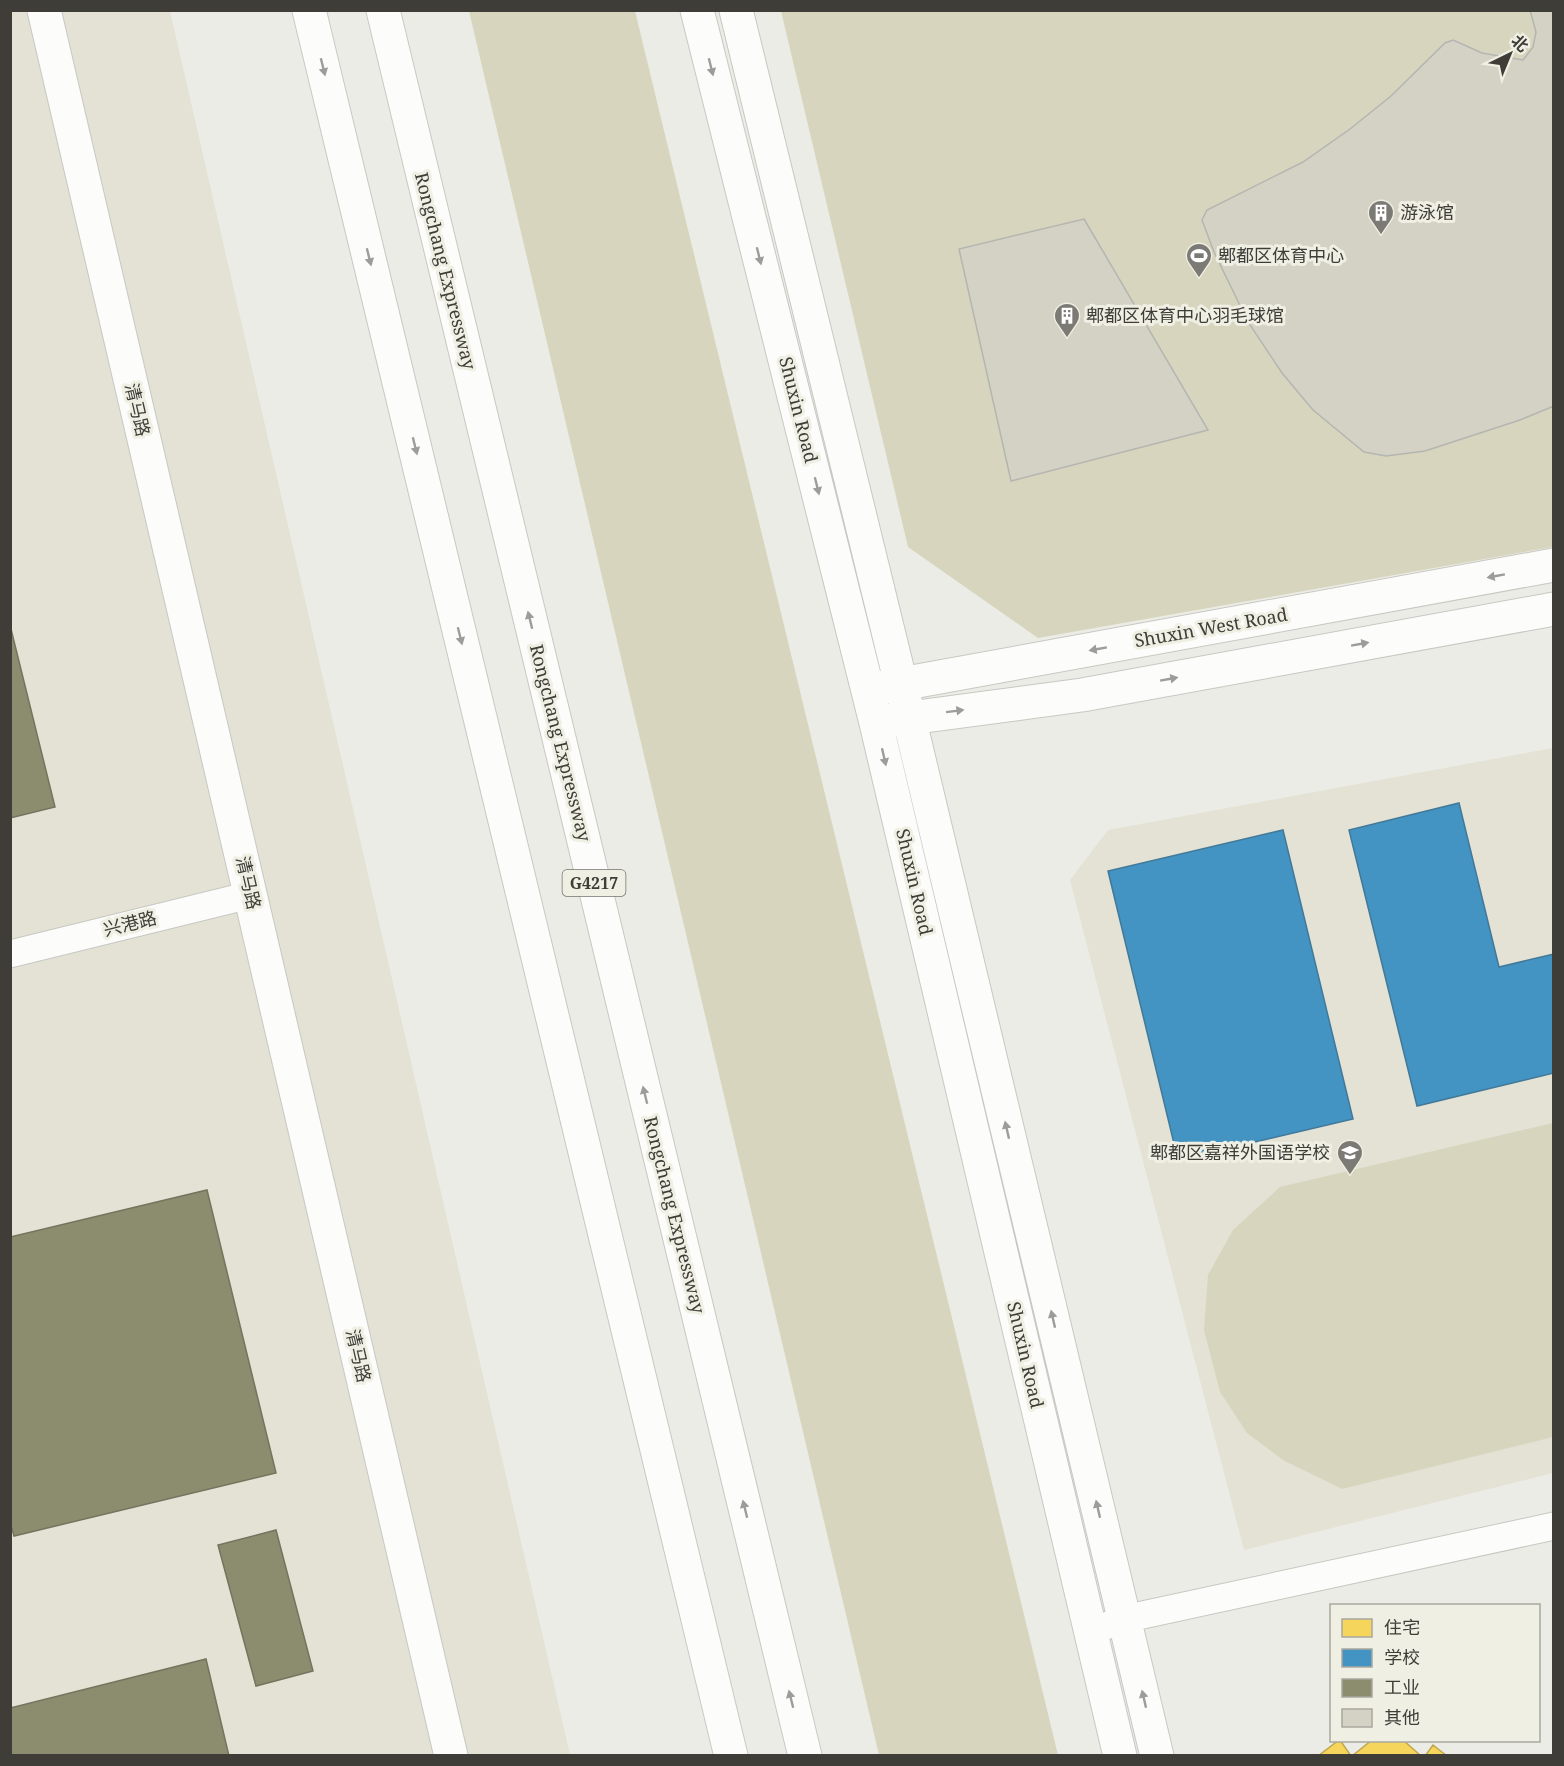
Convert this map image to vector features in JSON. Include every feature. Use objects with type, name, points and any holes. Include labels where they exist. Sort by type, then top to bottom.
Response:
[{"type":"main road","name":"清马路","points":[[44,10],[452,1755]]},
{"type":"main road","points":[[309,10],[731,1755]]},
{"type":"main road","name":"Rongchang Expressway","points":[[382,10],[805,1755]]},
{"type":"main road","name":"Shuxin Road","points":[[697,10],[876,723],[1120,1755]]},
{"type":"main road","name":"Shuxin Road","points":[[736,10],[901,684],[1157,1755]]},
{"type":"main road","name":"Shuxin West Road","points":[[868,690],[1554,566]]},
{"type":"main road","points":[[876,723],[1082,694],[1554,609]]},
{"type":"street","name":"兴港路","points":[[10,954],[250,895]]},
{"type":"street","points":[[1090,1632],[1124,1619],[1554,1526]]},
{"type":"shaded area","points":[[11,11],[170,11],[570,1755],[11,1755]]},
{"type":"shaded area","points":[[469,11],[635,11],[1058,1755],[879,1755]]},
{"type":"shaded area","name":"郫都区体育中心","points":[[781,11],[1553,11],[1553,547],[1038,638],[908,547]]},
{"type":"shaded area","name":"郫都区嘉祥外国语学校","points":[[1553,748],[1553,1473],[1244,1550],[1070,880],[1108,830]]},
{"type":"shaded area","points":[[1553,1123],[1553,1437],[1342,1489],[1283,1460],[1247,1433],[1220,1392],[1204,1330],[1208,1275],[1233,1230],[1280,1187]]},
{"type":"building: 住宅","points":[[1336,1742],[1341,1742],[1351,1756],[1318,1756]]},
{"type":"building: 住宅","points":[[1370,1742],[1405,1742],[1421,1756],[1352,1756]]},
{"type":"building: 住宅","points":[[1433,1745],[1447,1756],[1425,1756]]},
{"type":"building: 学校","points":[[1459,803],[1499,967],[1554,954],[1554,1073],[1417,1106],[1349,830]]},
{"type":"building: 学校","points":[[1283,830],[1353,1119],[1178,1160],[1108,871]]},
{"type":"building: 工业","points":[[10,625],[55,807],[10,818]]},
{"type":"building: 工业","points":[[207,1190],[276,1473],[14,1536],[10,1522],[10,1237]]},
{"type":"building: 工业","points":[[276,1530],[313,1671],[256,1686],[218,1545]]},
{"type":"building: 工业","points":[[206,1659],[229,1756],[10,1756],[10,1708]]},
{"type":"building: 其他","name":"游泳馆","points":[[1530,10],[1554,10],[1554,406],[1520,420],[1425,451],[1386,456],[1364,452],[1313,410],[1282,373],[1248,322],[1214,252],[1202,220],[1207,210],[1303,162],[1350,129],[1391,96],[1445,43],[1453,40],[1482,53],[1523,60],[1533,47],[1536,32]]},
{"type":"building: 其他","name":"郫都区体育中心羽毛球馆","points":[[1084,219],[1208,430],[1011,481],[959,249]]},
{"type":"place","name":"游泳馆","points":[[1381,236]]},
{"type":"place","name":"郫都区体育中心","points":[[1199,279]]},
{"type":"place","name":"郫都区体育中心羽毛球馆","points":[[1067,339]]},
{"type":"place","name":"郫都区嘉祥外国语学校","points":[[1350,1176]]}]
